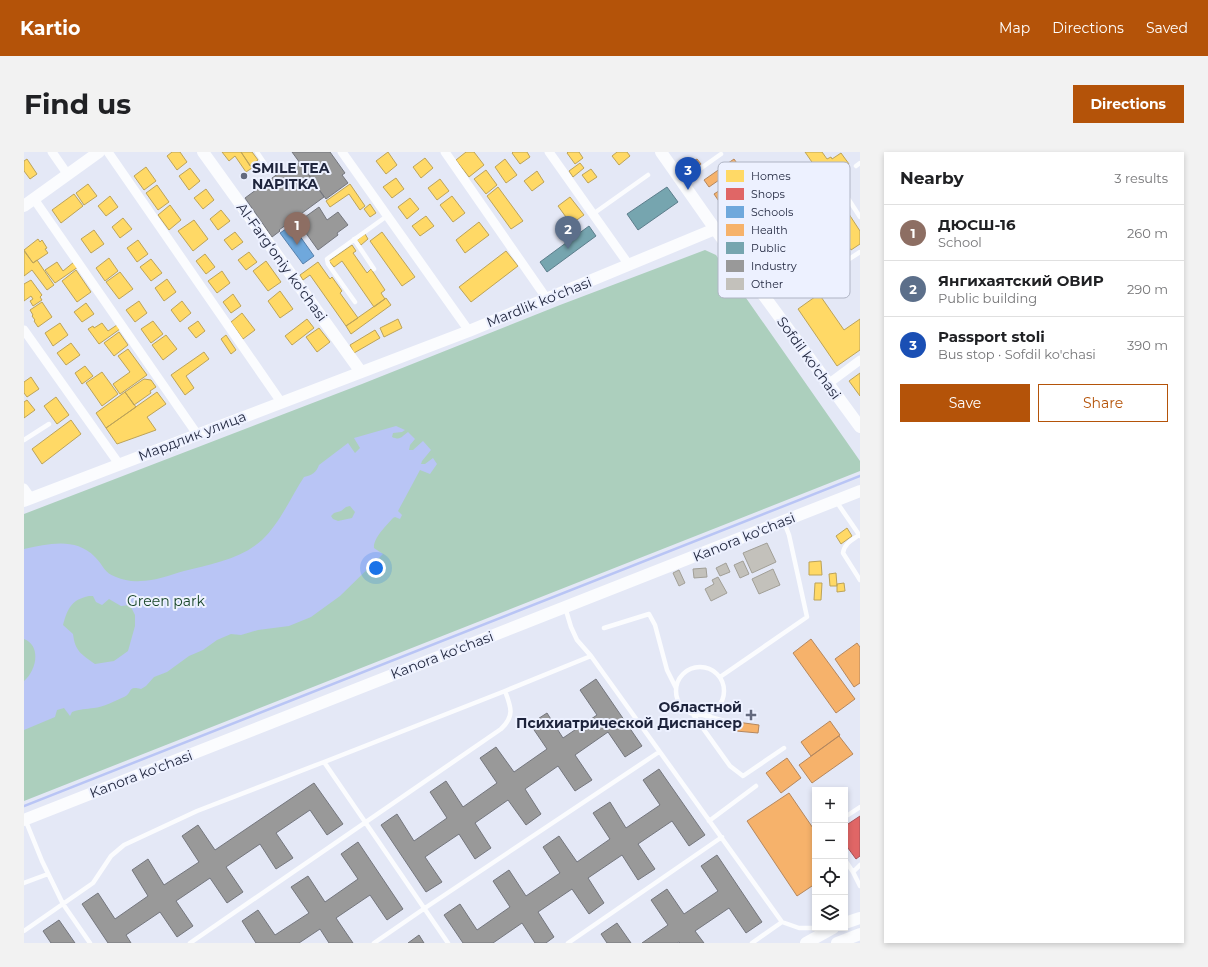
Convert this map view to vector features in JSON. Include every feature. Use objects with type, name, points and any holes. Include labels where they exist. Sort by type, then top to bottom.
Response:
[{"type":"street","points":[[52,152],[68,174]]},
{"type":"street","points":[[24,206],[99,152]]},
{"type":"street","points":[[108,152],[281,402]]},
{"type":"street","name":"Al-Farg‘oniy ko‘chasi","points":[[203,152],[361,372]]},
{"type":"street","points":[[342,152],[469,331]]},
{"type":"street","points":[[445,152],[547,299]]},
{"type":"street","points":[[549,152],[628,265]]},
{"type":"street","name":"Sofdil ko'chasi","points":[[661,152],[718,233]]},
{"type":"street","points":[[34,199],[196,434]]},
{"type":"street","name":"Mardlik ko‘chasi","points":[[361,372],[469,331],[715,229]]},
{"type":"street","name":"Sofdil ko'chasi","points":[[765,298],[860,428]]},
{"type":"street","points":[[24,330],[118,464]]},
{"type":"street","points":[[828,384],[860,360]]},
{"type":"street","name":"Мардлик улица","points":[[28,500],[196,434],[361,372]]},
{"type":"street","points":[[24,488],[28,500]]},
{"type":"street","name":"Kanora ko'chasi","points":[[25,820],[860,491]]},
{"type":"street","points":[[848,922],[860,918]]},
{"type":"street","points":[[806,943],[828,931]]},
{"type":"street","points":[[837,943],[855,938]]},
{"type":"lane","points":[[257,152],[265,164]]},
{"type":"lane","points":[[682,182],[721,154]]},
{"type":"lane","points":[[593,214],[648,175]]},
{"type":"lane","points":[[850,202],[860,217]]},
{"type":"lane","points":[[355,302],[327,261],[354,239],[387,216]]},
{"type":"lane","points":[[354,239],[374,268]]},
{"type":"lane","points":[[850,258],[860,252]]},
{"type":"lane","points":[[24,440],[49,424]]},
{"type":"lane","points":[[836,500],[860,536],[843,548],[843,553],[860,580]]},
{"type":"lane","points":[[720,676],[807,617],[789,535],[783,521]]},
{"type":"lane","points":[[565,607],[577,640],[591,656],[658,752],[722,837],[782,922],[799,928],[812,928]]},
{"type":"lane","points":[[604,628],[649,614],[655,625],[667,670],[676,688],[677,697],[681,705],[692,713],[728,722]]},
{"type":"lane","points":[[24,931],[72,896],[94,883],[111,856],[124,845],[197,810],[324,762],[591,656]]},
{"type":"lane","points":[[676,688],[682,675],[694,667],[704,666],[713,670],[720,676],[724,685],[724,695],[721,704],[714,711],[700,714]]},
{"type":"lane","points":[[190,943],[504,726],[509,720],[511,712],[505,691]]},
{"type":"lane","points":[[692,713],[730,766],[744,776],[784,748]]},
{"type":"lane","points":[[374,943],[658,752]]},
{"type":"lane","points":[[324,762],[366,821],[448,943]]},
{"type":"lane","points":[[709,821],[756,786]]},
{"type":"lane","points":[[848,816],[860,807]]},
{"type":"lane","points":[[25,820],[42,861],[63,904],[90,943]]},
{"type":"lane","points":[[568,943],[722,837]]},
{"type":"lane","points":[[848,864],[860,886]]},
{"type":"lane","points":[[853,872],[860,865]]},
{"type":"lane","points":[[24,883],[48,874]]},
{"type":"lane","points":[[752,943],[782,922]]},
{"type":"green space","name":"Green park","points":[[705,250],[716,255],[718,258],[718,298],[746,298],[860,461],[860,471],[24,801],[24,514],[362,384],[560,305]]},
{"type":"water","points":[[396,426],[405,430],[402,432],[393,433],[392,437],[399,438],[408,432],[415,439],[410,445],[409,450],[413,450],[423,441],[431,450],[421,464],[425,464],[433,458],[437,464],[430,474],[420,470],[398,511],[402,515],[400,519],[395,517],[393,518],[381,532],[374,544],[374,548],[383,554],[340,596],[311,617],[289,626],[258,630],[241,635],[231,634],[217,640],[203,650],[189,656],[167,672],[154,677],[141,689],[134,688],[124,697],[113,702],[98,707],[75,711],[72,712],[70,716],[64,708],[57,710],[55,717],[24,730],[24,681],[32,671],[35,653],[30,642],[24,639],[24,549],[52,544],[70,544],[87,551],[98,560],[104,569],[112,575],[122,579],[134,581],[157,579],[225,560],[245,552],[262,540],[280,518],[304,477],[317,470],[319,465],[348,443],[355,453],[360,448],[354,438]],"holes":[[[350,506],[355,512],[352,518],[338,521],[333,519],[331,516],[334,513]],[[89,596],[93,596],[96,602],[102,605],[109,599],[121,606],[130,605],[135,615],[135,626],[128,651],[114,661],[95,664],[80,652],[75,644],[73,634],[63,625],[69,609],[74,602]]]},
{"type":"building: Homes","points":[[172,152],[180,152],[187,162],[177,170],[167,156]]},
{"type":"building: Homes","points":[[222,152],[241,152],[252,168],[246,172],[235,156],[229,161]]},
{"type":"building: Homes","points":[[241,152],[252,152],[258,160],[250,166]]},
{"type":"building: Homes","points":[[388,152],[397,165],[386,174],[376,161]]},
{"type":"building: Homes","points":[[466,152],[474,152],[484,165],[469,177],[456,160]]},
{"type":"building: Homes","points":[[527,152],[530,157],[520,164],[512,153]]},
{"type":"building: Homes","points":[[579,152],[583,158],[575,164],[567,153]]},
{"type":"building: Homes","points":[[617,152],[627,152],[630,156],[619,165],[612,156]]},
{"type":"building: Homes","points":[[805,152],[822,152],[827,159],[831,157],[832,159],[841,153],[848,162],[812,162]]},
{"type":"building: Homes","points":[[425,158],[433,168],[421,178],[413,167]]},
{"type":"building: Homes","points":[[27,159],[37,174],[30,179],[24,171],[24,161]]},
{"type":"building: Homes","points":[[505,159],[517,175],[506,183],[495,167]]},
{"type":"building: Homes","points":[[580,163],[584,168],[573,177],[569,171]]},
{"type":"building: Homes","points":[[146,167],[156,181],[144,190],[134,176]]},
{"type":"building: Homes","points":[[190,168],[200,181],[189,190],[179,176]]},
{"type":"building: Homes","points":[[591,169],[597,177],[588,183],[582,175]]},
{"type":"building: Homes","points":[[486,170],[497,185],[486,194],[474,179]]},
{"type":"building: Homes","points":[[537,171],[544,182],[532,191],[524,181]]},
{"type":"building: Homes","points":[[396,178],[404,189],[392,198],[383,187]]},
{"type":"building: Homes","points":[[440,179],[449,191],[437,200],[428,188]]},
{"type":"building: Homes","points":[[88,184],[97,196],[84,205],[76,193]]},
{"type":"building: Homes","points":[[350,184],[365,206],[360,210],[349,194],[330,207],[326,201]]},
{"type":"building: Homes","points":[[157,185],[169,202],[158,210],[146,193]]},
{"type":"building: Homes","points":[[498,187],[523,221],[511,229],[487,196]]},
{"type":"building: Homes","points":[[206,189],[214,200],[203,209],[194,198]]},
{"type":"building: Homes","points":[[74,194],[83,206],[61,223],[52,210]]},
{"type":"building: Homes","points":[[110,196],[118,207],[106,216],[98,206]]},
{"type":"building: Homes","points":[[452,196],[465,213],[453,222],[440,205]]},
{"type":"building: Homes","points":[[570,197],[584,215],[571,224],[558,206]]},
{"type":"building: Homes","points":[[410,198],[419,209],[407,219],[398,207]]},
{"type":"building: Homes","points":[[370,204],[376,213],[370,217],[364,209]]},
{"type":"building: Homes","points":[[170,205],[181,220],[169,230],[158,215]]},
{"type":"building: Homes","points":[[221,210],[230,221],[218,230],[210,219]]},
{"type":"building: Homes","points":[[426,216],[434,226],[420,236],[412,226]]},
{"type":"building: Homes","points":[[850,216],[860,231],[860,244],[851,250]]},
{"type":"building: Homes","points":[[123,218],[132,229],[120,238],[112,227]]},
{"type":"building: Homes","points":[[194,220],[208,239],[193,251],[178,231]]},
{"type":"building: Homes","points":[[479,222],[489,235],[465,253],[456,240]]},
{"type":"building: Homes","points":[[94,230],[104,244],[91,253],[81,239]]},
{"type":"building: Homes","points":[[235,232],[243,242],[232,250],[224,240]]},
{"type":"building: Homes","points":[[382,232],[415,277],[402,286],[370,241]]},
{"type":"building: Homes","points":[[365,234],[368,239],[361,245],[357,240]]},
{"type":"building: Homes","points":[[38,239],[40,242],[42,240],[48,253],[33,263],[24,250]]},
{"type":"building: Homes","points":[[138,240],[148,254],[137,262],[127,248]]},
{"type":"building: Homes","points":[[352,245],[356,251],[353,253],[367,273],[371,269],[385,290],[381,293],[385,299],[374,307],[342,261],[334,267],[329,261]]},
{"type":"building: Homes","points":[[24,251],[33,263],[37,260],[54,285],[47,290],[32,270],[24,276]]},
{"type":"building: Homes","points":[[506,251],[518,266],[471,302],[459,287]]},
{"type":"building: Homes","points":[[249,252],[257,262],[246,270],[238,260]]},
{"type":"building: Homes","points":[[205,254],[215,267],[206,274],[196,261]]},
{"type":"building: Homes","points":[[109,258],[118,271],[105,281],[96,268]]},
{"type":"building: Homes","points":[[151,259],[162,273],[151,281],[140,267]]},
{"type":"building: Homes","points":[[266,261],[281,282],[268,291],[253,271]]},
{"type":"building: Homes","points":[[57,262],[63,271],[74,262],[78,267],[55,283],[45,270]]},
{"type":"building: Homes","points":[[318,262],[330,279],[332,277],[342,291],[340,293],[358,318],[346,326],[310,275],[303,280],[300,275]]},
{"type":"building: Homes","points":[[76,270],[91,292],[77,302],[62,281]]},
{"type":"building: Homes","points":[[222,271],[230,283],[217,293],[208,281]]},
{"type":"building: Homes","points":[[120,272],[133,289],[119,299],[106,282]]},
{"type":"building: Homes","points":[[167,279],[176,292],[164,301],[155,288]]},
{"type":"building: Homes","points":[[31,280],[42,295],[40,297],[42,300],[33,306],[30,301],[33,299],[31,296],[24,301],[24,284]]},
{"type":"building: Homes","points":[[280,291],[293,309],[280,318],[268,301]]},
{"type":"building: Homes","points":[[233,294],[241,306],[231,313],[223,302]]},
{"type":"building: Homes","points":[[386,298],[391,305],[351,334],[346,326]]},
{"type":"building: Homes","points":[[813,298],[822,298],[844,330],[860,319],[860,350],[837,366],[798,309]]},
{"type":"building: Homes","points":[[139,301],[147,313],[135,322],[126,310]]},
{"type":"building: Homes","points":[[182,301],[191,313],[180,322],[171,310]]},
{"type":"building: Homes","points":[[42,302],[52,317],[38,327],[30,310]]},
{"type":"building: Homes","points":[[86,303],[94,314],[82,322],[74,312]]},
{"type":"building: Homes","points":[[242,313],[255,330],[243,339],[231,322]]},
{"type":"building: Homes","points":[[307,319],[314,328],[292,345],[285,336]]},
{"type":"building: Homes","points":[[398,319],[402,328],[384,337],[380,328]]},
{"type":"building: Homes","points":[[153,321],[163,334],[151,343],[141,329]]},
{"type":"building: Homes","points":[[198,321],[205,331],[196,338],[188,328]]},
{"type":"building: Homes","points":[[60,323],[68,335],[53,346],[45,333]]},
{"type":"building: Homes","points":[[102,323],[108,331],[117,325],[120,329],[99,344],[88,329],[93,326],[94,328]]},
{"type":"building: Homes","points":[[319,328],[330,342],[317,352],[306,337]]},
{"type":"building: Homes","points":[[375,330],[380,338],[354,353],[350,345]]},
{"type":"building: Homes","points":[[119,332],[128,345],[114,356],[104,343]]},
{"type":"building: Homes","points":[[166,335],[177,349],[163,360],[152,345]]},
{"type":"building: Homes","points":[[226,335],[236,350],[231,354],[221,339]]},
{"type":"building: Homes","points":[[71,343],[80,355],[66,365],[57,353]]},
{"type":"building: Homes","points":[[128,349],[147,375],[120,394],[113,384],[130,372],[118,356]]},
{"type":"building: Homes","points":[[204,352],[209,359],[186,376],[194,388],[185,395],[171,375]]},
{"type":"building: Homes","points":[[85,366],[93,376],[82,384],[75,373]]},
{"type":"building: Homes","points":[[102,372],[118,394],[102,406],[86,383]]},
{"type":"building: Homes","points":[[860,373],[860,396],[849,381]]},
{"type":"building: Homes","points":[[31,377],[39,389],[27,397],[24,393],[24,382]]},
{"type":"building: Homes","points":[[144,379],[151,380],[156,387],[150,391],[151,393],[134,405],[125,392]]},
{"type":"building: Homes","points":[[125,392],[136,407],[106,428],[96,413]]},
{"type":"building: Homes","points":[[157,392],[166,404],[147,417],[156,430],[117,444],[106,428]]},
{"type":"building: Homes","points":[[56,397],[69,415],[57,424],[44,406]]},
{"type":"building: Homes","points":[[27,400],[35,410],[24,418],[24,402]]},
{"type":"building: Homes","points":[[71,420],[81,434],[42,464],[32,449]]},
{"type":"building: Homes","points":[[847,528],[852,536],[841,544],[836,536]]},
{"type":"building: Homes","points":[[821,561],[822,575],[809,575],[809,562]]},
{"type":"building: Homes","points":[[836,573],[837,586],[830,586],[829,574]]},
{"type":"building: Homes","points":[[815,583],[822,583],[821,600],[814,600]]},
{"type":"building: Homes","points":[[844,583],[845,591],[837,592],[837,584]]},
{"type":"building: Shops","points":[[860,816],[860,856],[856,859],[848,848],[848,824]]},
{"type":"building: Schools","points":[[292,225],[314,256],[303,264],[280,233]]},
{"type":"building: Health","points":[[697,159],[701,164],[689,172],[686,166]]},
{"type":"building: Health","points":[[718,170],[718,181],[709,187],[704,180]]},
{"type":"building: Health","points":[[718,191],[718,200],[714,194]]},
{"type":"building: Health","points":[[811,639],[855,699],[836,713],[793,653]]},
{"type":"building: Health","points":[[857,643],[860,647],[860,683],[854,687],[835,659]]},
{"type":"building: Health","points":[[830,721],[840,735],[811,756],[801,742]]},
{"type":"building: Health","points":[[737,722],[759,725],[758,733],[736,731]]},
{"type":"building: Health","points":[[839,736],[853,754],[812,783],[799,765]]},
{"type":"building: Health","points":[[787,758],[801,778],[781,793],[766,773]]},
{"type":"building: Health","points":[[789,793],[812,827],[812,886],[797,896],[747,821]]},
{"type":"building: Public","points":[[667,187],[678,202],[638,230],[627,214]]},
{"type":"building: Public","points":[[589,226],[596,236],[547,272],[540,262]]},
{"type":"building: Industry","points":[[292,152],[330,152],[345,173],[342,175],[348,183],[326,199]]},
{"type":"building: Industry","points":[[300,162],[324,197],[279,230],[280,231],[272,237],[245,198],[283,170],[285,173]]},
{"type":"building: Industry","points":[[319,207],[327,220],[338,212],[348,225],[337,233],[338,235],[318,250],[298,222]]},
{"type":"building: Industry","points":[[596,679],[642,746],[625,757],[608,732],[575,755],[592,780],[575,791],[558,766],[525,789],[541,814],[526,825],[508,800],[475,823],[491,848],[475,859],[459,834],[425,857],[442,882],[426,892],[381,825],[397,814],[414,841],[447,818],[430,792],[446,781],[463,807],[497,783],[480,758],[496,747],[514,772],[547,749],[530,724],[547,713],[563,738],[597,715],[580,690]]},
{"type":"building: Industry","points":[[659,769],[705,835],[689,846],[672,821],[638,844],[655,869],[638,880],[622,855],[588,878],[604,903],[589,914],[572,889],[538,912],[554,937],[546,943],[535,943],[522,923],[493,943],[463,943],[444,915],[460,904],[477,930],[510,907],[493,881],[509,870],[526,896],[560,873],[543,847],[559,836],[577,862],[610,839],[593,813],[610,802],[626,828],[660,805],[643,780]]},
{"type":"building: Industry","points":[[314,783],[343,824],[327,835],[310,810],[276,833],[293,858],[276,869],[260,844],[226,867],[243,892],[227,903],[210,878],[176,901],[193,926],[177,937],[160,912],[126,935],[131,943],[108,943],[82,904],[98,893],[115,919],[148,896],[132,870],[148,859],[164,885],[199,862],[182,836],[198,825],[215,850]]},
{"type":"building: Industry","points":[[358,842],[403,909],[387,920],[370,895],[336,918],[353,943],[329,943],[320,929],[299,943],[256,943],[242,921],[258,910],[275,935],[309,913],[291,887],[308,876],[325,902],[358,879],[341,854]]},
{"type":"building: Industry","points":[[717,855],[762,922],[746,933],[729,908],[695,931],[704,943],[642,943],[668,925],[651,900],[667,889],[684,914],[718,891],[701,866]]},
{"type":"building: Industry","points":[[59,920],[75,943],[51,943],[43,931]]},
{"type":"building: Industry","points":[[617,923],[631,943],[607,943],[601,934]]},
{"type":"building: Industry","points":[[419,935],[424,943],[408,943]]},
{"type":"building: Other","points":[[767,543],[776,562],[752,573],[743,553]]},
{"type":"building: Other","points":[[743,561],[749,574],[740,578],[734,565]]},
{"type":"building: Other","points":[[726,563],[730,572],[720,576],[716,568]]},
{"type":"building: Other","points":[[706,568],[707,577],[694,578],[693,569]]},
{"type":"building: Other","points":[[773,569],[780,585],[759,594],[752,579]]},
{"type":"building: Other","points":[[679,570],[685,583],[679,586],[673,573]]},
{"type":"building: Other","points":[[718,577],[727,593],[711,601],[705,589],[714,584],[712,580]]},
{"type":"waterway","points":[[24,806],[860,476]]},
{"type":"place","name":"SMILE TEA NAPITKA","points":[[244,176]]},
{"type":"place","name":"Passport stoli","points":[[688,190]]},
{"type":"place","name":"ДЮСШ-16","points":[[297,245]]},
{"type":"place","name":"Янгихаятский ОВИР","points":[[568,249]]},
{"type":"place","name":"Областной Психиатрической Диспансер","points":[[751,715]]}]
